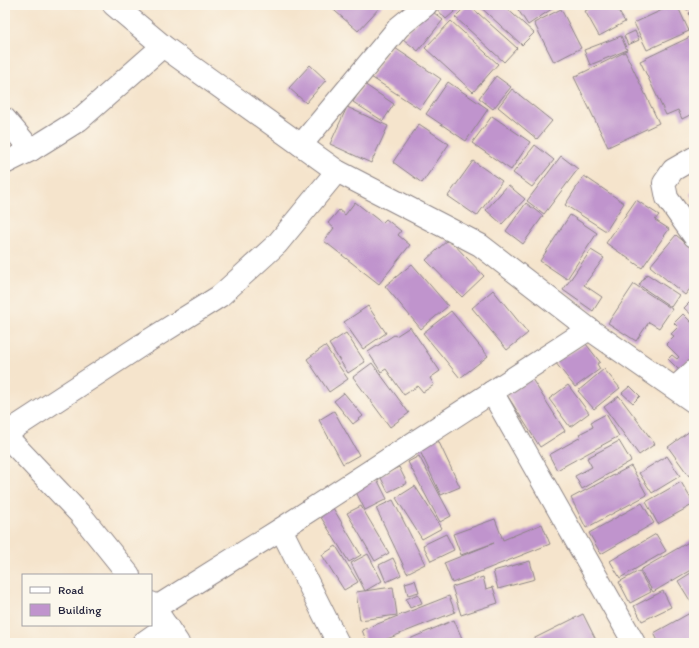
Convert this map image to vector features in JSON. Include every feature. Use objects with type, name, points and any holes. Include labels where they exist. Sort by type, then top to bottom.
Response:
[{"type":"street","points":[[114,5],[163,46],[337,171],[480,245],[589,329],[694,402]]},
{"type":"street","points":[[301,145],[399,27],[426,5]]},
{"type":"street","points":[[5,163],[31,150],[79,120],[163,46]]},
{"type":"street","points":[[5,120],[31,150]]},
{"type":"street","points":[[694,158],[673,170],[664,184],[667,198],[694,236]]},
{"type":"street","points":[[128,574],[80,514],[5,434],[220,296],[277,244],[337,171]]},
{"type":"street","points":[[143,643],[172,635],[153,606],[281,529],[589,329]]},
{"type":"street","points":[[675,388],[694,371]]},
{"type":"street","points":[[492,392],[634,643]]},
{"type":"street","points":[[281,529],[338,643]]},
{"type":"building","points":[[328,5],[382,5],[358,31]]},
{"type":"building","points":[[462,5],[446,19],[434,6]]},
{"type":"building","points":[[467,5],[469,5],[517,48],[504,62],[455,17]]},
{"type":"building","points":[[478,5],[503,5],[534,33],[522,45]]},
{"type":"building","points":[[515,5],[555,5],[556,6],[528,25]]},
{"type":"building","points":[[596,5],[615,5],[625,22],[599,36],[585,11]]},
{"type":"building","points":[[624,5],[634,5],[627,9]]},
{"type":"building","points":[[656,5],[665,5],[658,8]]},
{"type":"building","points":[[673,5],[677,5],[689,31],[647,50],[634,23]]},
{"type":"building","points":[[684,5],[694,5],[694,7],[687,10]]},
{"type":"building","points":[[428,8],[443,20],[418,51],[403,39]]},
{"type":"building","points":[[561,9],[581,48],[554,62],[534,23]]},
{"type":"building","points":[[694,11],[694,24],[689,13]]},
{"type":"building","points":[[451,21],[498,64],[473,92],[425,48]]},
{"type":"building","points":[[635,31],[639,40],[628,45],[624,36]]},
{"type":"building","points":[[621,36],[627,50],[590,65],[584,50]]},
{"type":"building","points":[[690,37],[694,45],[694,113],[682,119],[678,110],[666,115],[640,61]]},
{"type":"building","points":[[392,46],[441,79],[420,109],[371,77]]},
{"type":"building","points":[[625,52],[659,123],[608,147],[574,77]]},
{"type":"building","points":[[310,65],[326,80],[306,103],[289,88]]},
{"type":"building","points":[[496,76],[511,87],[493,109],[479,98]]},
{"type":"building","points":[[448,82],[488,109],[466,141],[426,114]]},
{"type":"building","points":[[364,84],[394,104],[383,121],[353,102]]},
{"type":"building","points":[[512,89],[552,121],[537,139],[498,107]]},
{"type":"building","points":[[347,107],[388,126],[371,163],[330,144]]},
{"type":"building","points":[[492,116],[530,142],[511,170],[472,143]]},
{"type":"building","points":[[419,124],[449,144],[422,183],[393,162]]},
{"type":"building","points":[[535,145],[554,160],[532,187],[513,173]]},
{"type":"building","points":[[561,156],[578,169],[544,214],[527,201]]},
{"type":"building","points":[[473,161],[502,181],[477,216],[448,196]]},
{"type":"building","points":[[584,176],[624,203],[606,231],[565,205]]},
{"type":"building","points":[[508,185],[525,199],[502,224],[486,210]]},
{"type":"building","points":[[694,191],[694,201],[690,194]]},
{"type":"building","points":[[636,200],[659,215],[655,220],[669,229],[642,268],[606,243]]},
{"type":"building","points":[[355,202],[382,223],[386,219],[401,231],[398,235],[410,245],[379,284],[324,241],[334,228],[328,223],[339,210],[345,215]]},
{"type":"building","points":[[526,203],[543,216],[523,244],[506,231]]},
{"type":"building","points":[[570,215],[597,233],[567,279],[540,261]]},
{"type":"building","points":[[676,235],[694,250],[694,284],[685,295],[650,266]]},
{"type":"building","points":[[449,239],[484,276],[462,297],[426,260]]},
{"type":"building","points":[[591,250],[604,258],[584,285],[602,297],[593,311],[563,290]]},
{"type":"building","points":[[412,264],[448,306],[421,329],[385,286]]},
{"type":"building","points":[[647,274],[679,295],[671,307],[639,285]]},
{"type":"building","points":[[634,284],[672,309],[659,328],[649,322],[636,341],[608,323]]},
{"type":"building","points":[[493,290],[528,333],[507,350],[472,308]]},
{"type":"building","points":[[694,298],[694,317],[684,308]]},
{"type":"building","points":[[368,306],[386,333],[363,349],[344,322]]},
{"type":"building","points":[[451,311],[488,356],[460,378],[423,333]]},
{"type":"building","points":[[683,314],[694,325],[694,356],[679,370],[668,359],[672,355],[677,359],[679,357],[666,344],[674,336],[671,334],[678,327],[674,323]]},
{"type":"building","points":[[410,327],[440,371],[430,378],[434,385],[423,392],[418,386],[404,395],[386,369],[381,372],[368,352],[394,335],[396,336]]},
{"type":"building","points":[[346,333],[365,362],[348,373],[329,344]]},
{"type":"building","points":[[586,344],[600,362],[597,364],[600,369],[575,387],[555,362]]},
{"type":"building","points":[[325,346],[348,379],[329,392],[307,359]]},
{"type":"building","points":[[372,363],[409,413],[390,427],[353,377]]},
{"type":"building","points":[[604,369],[620,388],[594,409],[578,391]]},
{"type":"building","points":[[532,379],[565,431],[540,447],[507,395]]},
{"type":"building","points":[[568,385],[589,413],[570,427],[549,399]]},
{"type":"building","points":[[630,386],[640,396],[633,403],[622,393]]},
{"type":"building","points":[[344,393],[363,416],[353,424],[334,401]]},
{"type":"building","points":[[619,396],[655,444],[639,455],[604,407]]},
{"type":"building","points":[[334,411],[359,455],[343,464],[319,420]]},
{"type":"building","points":[[606,414],[619,436],[557,470],[549,455],[581,437],[579,434],[593,427],[591,422]]},
{"type":"building","points":[[694,428],[694,473],[689,476],[668,447]]},
{"type":"building","points":[[436,436],[460,487],[441,495],[417,445]]},
{"type":"building","points":[[619,441],[631,461],[582,489],[575,476],[592,467],[587,458]]},
{"type":"building","points":[[419,456],[451,516],[440,522],[408,462]]},
{"type":"building","points":[[667,456],[680,476],[652,493],[639,473]]},
{"type":"building","points":[[631,466],[647,495],[586,528],[571,498]]},
{"type":"building","points":[[399,467],[407,483],[388,492],[380,476]]},
{"type":"building","points":[[377,479],[387,499],[365,510],[355,490]]},
{"type":"building","points":[[681,482],[694,504],[658,524],[646,502]]},
{"type":"building","points":[[415,486],[442,528],[422,539],[396,498]]},
{"type":"building","points":[[393,500],[425,564],[407,573],[376,508]]},
{"type":"building","points":[[330,503],[361,555],[349,562],[317,511]]},
{"type":"building","points":[[642,503],[654,523],[601,554],[589,533]]},
{"type":"building","points":[[361,506],[389,553],[375,561],[347,513]]},
{"type":"building","points":[[495,519],[503,540],[542,524],[550,544],[452,583],[444,563],[494,543],[461,555],[453,534]]},
{"type":"building","points":[[446,534],[454,550],[431,561],[423,545]]},
{"type":"building","points":[[656,534],[666,551],[620,578],[610,561]]},
{"type":"building","points":[[694,539],[694,568],[653,592],[640,570]]},
{"type":"building","points":[[336,546],[358,582],[344,590],[322,555]]},
{"type":"building","points":[[368,554],[382,581],[365,591],[351,563]]},
{"type":"building","points":[[393,558],[401,575],[386,582],[379,565]]},
{"type":"building","points":[[530,561],[535,579],[498,589],[493,571]]},
{"type":"building","points":[[639,571],[651,592],[630,603],[619,582]]},
{"type":"building","points":[[694,571],[694,600],[691,602],[678,581]]},
{"type":"building","points":[[483,577],[486,589],[493,587],[498,603],[461,615],[452,587]]},
{"type":"building","points":[[415,580],[419,592],[408,595],[405,583]]},
{"type":"building","points":[[393,587],[397,615],[360,620],[356,592]]},
{"type":"building","points":[[663,591],[671,607],[642,621],[634,606]]},
{"type":"building","points":[[418,594],[422,603],[410,608],[406,599]]},
{"type":"building","points":[[449,596],[455,612],[377,643],[367,643],[362,630]]},
{"type":"building","points":[[690,613],[694,621],[694,643],[659,643],[654,633]]},
{"type":"building","points":[[583,614],[596,640],[590,643],[525,643]]},
{"type":"building","points":[[454,620],[464,643],[400,643]]}]
